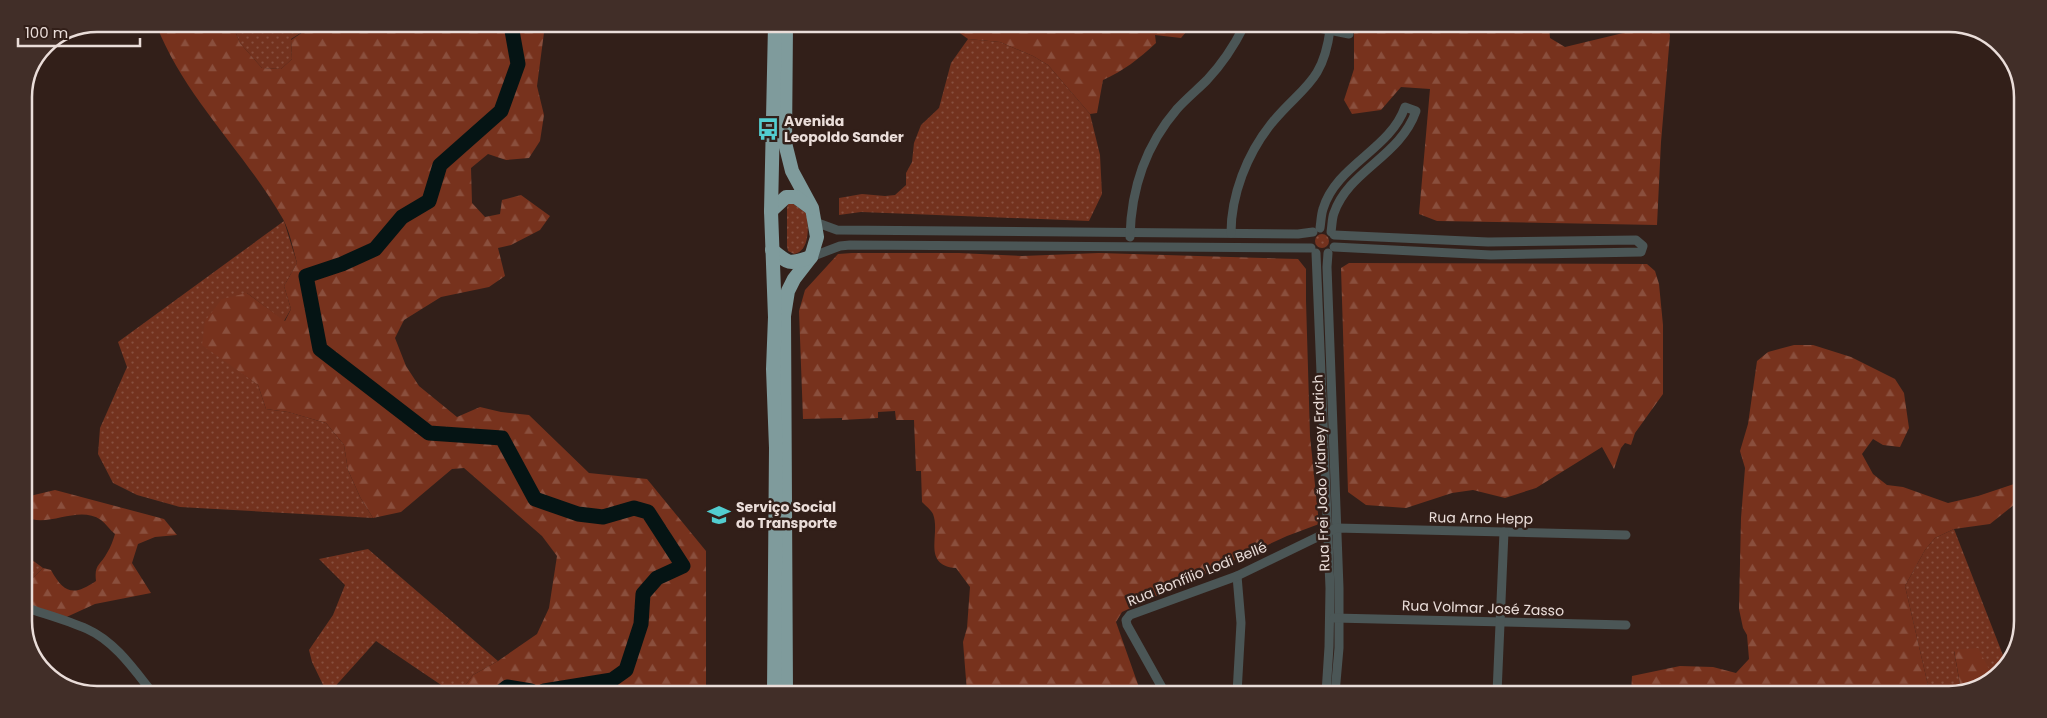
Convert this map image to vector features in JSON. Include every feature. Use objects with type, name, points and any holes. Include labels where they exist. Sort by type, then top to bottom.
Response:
[{"type":"highway","points":[[774,686],[776,448],[775,317],[771,210],[776,33]]},
{"type":"highway","points":[[786,33],[785,143],[792,171],[814,215],[817,237],[811,257],[794,279],[788,291],[784,316],[786,686]]},
{"type":"highway","points":[[771,210],[786,197],[796,197],[814,215]]},
{"type":"highway","points":[[772,250],[785,261],[790,262],[811,257]]},
{"type":"street","points":[[1130,246],[1130,233],[1139,176],[1154,141],[1177,109],[1206,81],[1223,61],[1240,33]]},
{"type":"street","points":[[1231,234],[1237,192],[1250,157],[1270,125],[1305,90],[1315,77],[1325,57],[1329,33]]},
{"type":"street","points":[[1344,33],[1349,34]]},
{"type":"street","points":[[1316,230],[1323,209],[1332,192],[1352,168],[1392,132],[1405,107],[1416,111],[1401,139],[1359,177],[1342,198],[1333,214],[1332,234]]},
{"type":"street","points":[[811,257],[840,246],[850,245],[1130,246],[1491,254],[1641,252],[1643,246],[1636,240],[1488,242],[1332,234],[1316,230],[1298,234],[1231,234],[837,230],[814,215]]},
{"type":"street","name":"Rua Frei João Vianey Erdrich","points":[[1316,230],[1309,240],[1314,250],[1327,532],[1330,618],[1326,686]]},
{"type":"street","name":"Rua Frei João Vianey Erdrich","points":[[1332,234],[1327,267],[1340,618],[1336,686]]},
{"type":"street","name":"Rua Bonfílio Lodi Bellé","points":[[1161,686],[1127,625],[1128,616],[1236,576],[1336,528]]},
{"type":"street","name":"Rua Arno Hepp","points":[[1336,528],[1626,535]]},
{"type":"street","points":[[1497,686],[1504,532]]},
{"type":"street","points":[[1236,576],[1241,623],[1237,686]]},
{"type":"street","points":[[33,610],[87,629],[108,642],[130,664],[147,686]]},
{"type":"street","name":"Rua Volmar José Zasso","points":[[1330,618],[1626,626]]},
{"type":"shaded area","points":[[236,33],[301,33],[291,39],[292,59],[281,69],[262,68],[240,43]]},
{"type":"shaded area","points":[[968,39],[1000,42],[1033,56],[1048,65],[1090,114],[1100,155],[1102,194],[1089,221],[861,212],[839,215],[839,198],[862,194],[895,195],[906,185],[906,173],[912,162],[914,143],[921,125],[939,108],[951,63]]},
{"type":"shaded area","points":[[792,203],[806,213],[808,224],[806,243],[799,252],[794,254],[788,251],[787,246],[787,208],[788,204]]},
{"type":"shaded area","points":[[284,221],[297,263],[284,286],[291,309],[284,321],[247,293],[233,366],[258,385],[266,409],[288,412],[326,423],[344,445],[348,470],[360,497],[373,518],[180,507],[137,495],[113,483],[98,454],[100,428],[127,367],[118,342]]},
{"type":"shaded area","points":[[1319,234],[1325,234],[1329,241],[1325,248],[1319,248],[1315,244],[1315,238]]},
{"type":"shaded area","points":[[1954,529],[2003,656],[1992,669],[1989,669],[1954,651],[1960,684],[1958,685],[1928,686],[1905,586],[1925,550],[1935,538]]},
{"type":"shaded area","points":[[368,549],[498,661],[473,675],[465,686],[443,686],[376,641],[336,686],[324,686],[312,662],[309,650],[333,615],[345,585],[319,559]]},
{"type":"shaded area","points":[[33,561],[43,568],[33,578]]},
{"type":"green space","points":[[160,33],[236,33],[240,43],[262,68],[281,69],[292,59],[291,40],[302,33],[544,33],[537,86],[544,115],[540,141],[529,158],[506,160],[488,154],[471,168],[472,203],[485,217],[500,214],[502,200],[521,195],[550,216],[540,230],[511,245],[498,248],[505,276],[489,287],[441,297],[404,320],[395,338],[406,366],[419,386],[457,417],[480,407],[501,412],[529,415],[589,473],[647,479],[706,551],[706,686],[465,686],[473,675],[498,661],[537,634],[549,608],[557,556],[542,536],[464,468],[452,469],[401,512],[373,518],[360,497],[348,470],[344,445],[326,423],[288,412],[266,409],[258,385],[202,345],[205,321],[222,299],[247,293],[285,321],[291,309],[284,286],[297,263],[283,219],[251,170],[198,100],[168,51]]},
{"type":"green space","points":[[960,33],[1185,33],[1181,38],[1155,35],[1156,43],[1150,49],[1124,69],[1103,80],[1097,113],[1090,114],[1048,65],[1033,56],[1000,42],[968,39]]},
{"type":"green space","points":[[1354,33],[1550,33],[1550,38],[1565,47],[1623,33],[1669,33],[1657,225],[1437,221],[1419,214],[1430,89],[1401,87],[1381,110],[1352,114],[1344,100],[1354,69]]},
{"type":"green space","points":[[959,253],[1022,256],[1099,253],[1298,259],[1306,269],[1310,436],[1319,524],[1287,536],[1122,612],[1116,622],[1139,686],[967,686],[963,642],[967,628],[970,587],[956,568],[945,566],[935,555],[935,522],[932,512],[922,502],[921,471],[916,471],[914,420],[896,420],[895,411],[878,412],[878,418],[842,420],[842,418],[803,419],[799,311],[805,290],[838,254]]},
{"type":"green space","points":[[1349,263],[1647,264],[1655,271],[1659,284],[1663,325],[1663,394],[1635,433],[1631,445],[1625,443],[1621,448],[1614,469],[1602,447],[1536,488],[1505,498],[1473,490],[1452,493],[1406,508],[1366,505],[1348,492],[1341,268]]},
{"type":"green space","points":[[1794,345],[1813,345],[1851,357],[1895,379],[1904,393],[1909,428],[1900,447],[1883,445],[1873,439],[1862,454],[1873,474],[1887,485],[1903,487],[1948,503],[1978,496],[2014,484],[2014,505],[1990,524],[1954,529],[1935,538],[1925,550],[1905,586],[1928,686],[1631,686],[1632,676],[1680,666],[1713,667],[1736,673],[1749,659],[1747,635],[1743,628],[1739,609],[1741,518],[1745,468],[1740,451],[1748,424],[1757,361],[1768,352]]},
{"type":"green space","points":[[55,490],[164,519],[177,535],[155,537],[138,544],[132,563],[151,593],[95,604],[60,620],[33,610],[33,578],[43,568],[51,570],[65,588],[70,590],[82,589],[96,581],[97,568],[112,544],[115,534],[101,520],[92,516],[72,515],[33,520],[34,495]]},
{"type":"green space","points":[[1978,648],[1989,669],[1992,669],[1982,677],[1960,684],[1954,650]]},
{"type":"waterway","points":[[512,33],[518,64],[501,111],[440,165],[429,201],[402,217],[375,249],[342,264],[306,276],[320,349],[429,433],[502,438],[535,499],[578,514],[603,517],[634,508],[648,512],[683,566],[657,578],[643,594],[641,624],[626,670],[612,680],[575,686]]},
{"type":"place","name":"Avenida Leopoldo Sander","points":[[768,129]]},
{"type":"place","name":"Serviço Social do Transporte","points":[[719,515]]}]
